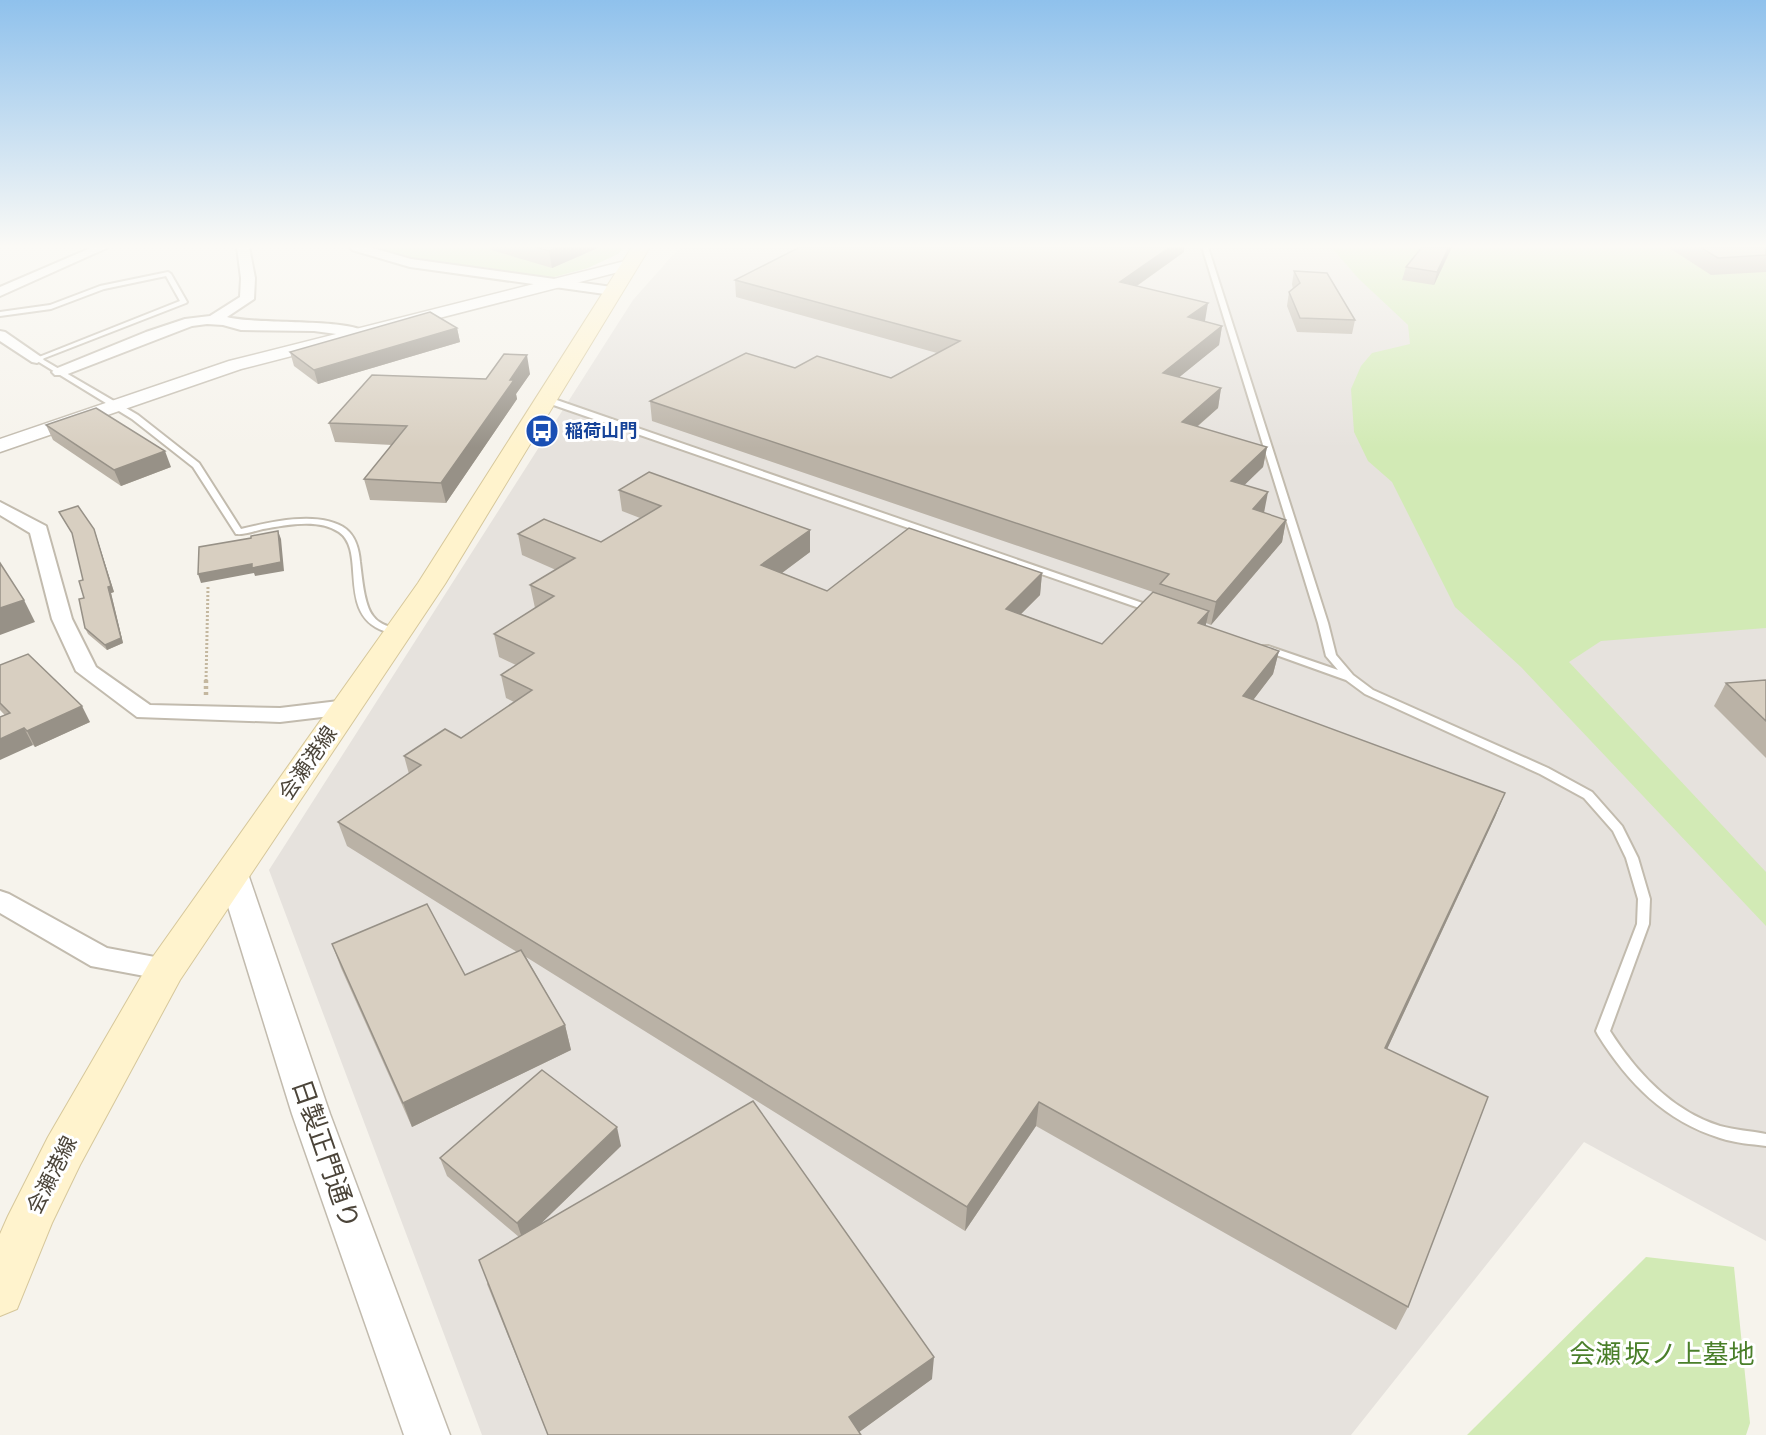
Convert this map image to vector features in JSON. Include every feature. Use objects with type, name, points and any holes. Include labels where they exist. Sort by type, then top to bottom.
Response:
[{"type":"main road","name":"会瀬港線","points":[[0,1293],[31,1216],[64,1150],[166,969],[398,633],[598,314]]},
{"type":"street","points":[[213,320],[223,314]]},
{"type":"street","points":[[0,446],[209,373],[433,314]]},
{"type":"street","points":[[60,372],[161,331],[190,322],[213,320],[241,326],[304,326],[359,333]]},
{"type":"street","points":[[0,334],[37,359]]},
{"type":"street","points":[[0,507],[39,530],[62,619],[87,671],[145,712],[280,716],[347,707]]},
{"type":"street","name":"日製正門通り","points":[[232,871],[311,1114],[427,1435]]},
{"type":"street","points":[[0,901],[101,958],[166,969]]},
{"type":"lane","points":[[37,359],[153,314]]},
{"type":"lane","points":[[1226,314],[1320,612],[1331,656],[1349,677],[1369,692],[1544,771],[1588,795],[1618,829],[1632,858],[1644,899],[1643,924],[1603,1030],[1620,1060],[1641,1084],[1676,1113],[1720,1132],[1766,1140]]},
{"type":"lane","points":[[37,359],[117,405],[196,465],[239,532],[294,521],[320,523],[340,530],[352,540],[363,607],[369,618],[378,626],[398,633]]},
{"type":"lane","points":[[544,399],[1157,611]]},
{"type":"lane","points":[[1258,646],[1349,677]]},
{"type":"path","points":[[206,714],[208,587]]},
{"type":"shaded area","points":[[624,314],[1766,314],[1766,1241],[1584,1142],[1351,1435],[482,1435],[269,870]]},
{"type":"green space","points":[[1396,314],[1766,314],[1766,628],[1601,641],[1569,662],[1766,872],[1766,926],[1521,667],[1455,607],[1392,482],[1368,461],[1354,432],[1351,389],[1361,366],[1372,353],[1410,344],[1408,325]]},
{"type":"green space","name":"会瀬 坂ノ上墓地","points":[[1646,1257],[1734,1267],[1750,1423],[1746,1435],[1467,1435]]},
{"type":"building","points":[[423,314],[433,314],[457,328],[314,370],[290,352]]},
{"type":"building","points":[[860,314],[1192,314],[1188,317],[1222,326],[1163,373],[1221,388],[1182,422],[1267,447],[1231,481],[1268,492],[1253,509],[1286,520],[1216,602],[1160,584],[1169,574],[650,401],[746,353],[795,368],[817,356],[891,378],[960,341]]},
{"type":"building","points":[[1298,314],[1351,314],[1355,320],[1300,318]]},
{"type":"building","points":[[504,354],[527,355],[510,380],[514,380],[441,483],[364,479],[407,426],[329,423],[372,375],[486,379]]},
{"type":"building","points":[[96,408],[165,451],[114,470],[46,425]]},
{"type":"building","points":[[649,472],[810,530],[761,565],[827,591],[909,528],[1042,573],[1006,609],[1102,644],[1153,592],[1209,611],[1198,623],[1279,651],[1243,696],[1505,793],[1385,1048],[1488,1097],[1408,1307],[1039,1102],[967,1207],[338,822],[421,765],[404,756],[445,729],[461,738],[532,690],[501,675],[534,653],[494,634],[554,596],[530,585],[575,558],[518,534],[544,519],[601,542],[661,506],[619,490]]},
{"type":"building","points":[[78,506],[94,529],[111,586],[108,587],[121,638],[105,645],[85,628],[79,599],[84,598],[79,581],[83,580],[72,533],[59,512]]},
{"type":"building","points":[[278,531],[281,562],[252,568],[252,564],[198,574],[199,547]]},
{"type":"building","points":[[0,563],[24,600],[0,608]]},
{"type":"building","points":[[28,654],[82,706],[27,731],[24,728],[0,739],[0,717],[10,713],[0,703],[0,665]]},
{"type":"building","points":[[1766,680],[1766,721],[1726,683]]},
{"type":"building","points":[[427,904],[465,975],[521,950],[565,1025],[403,1103],[332,944]]},
{"type":"building","points":[[542,1070],[617,1127],[517,1223],[440,1158]]},
{"type":"building","points":[[753,1101],[934,1357],[849,1417],[861,1435],[548,1435],[479,1260]]},
{"type":"place","name":"稲荷山門","points":[[542,431]]}]
